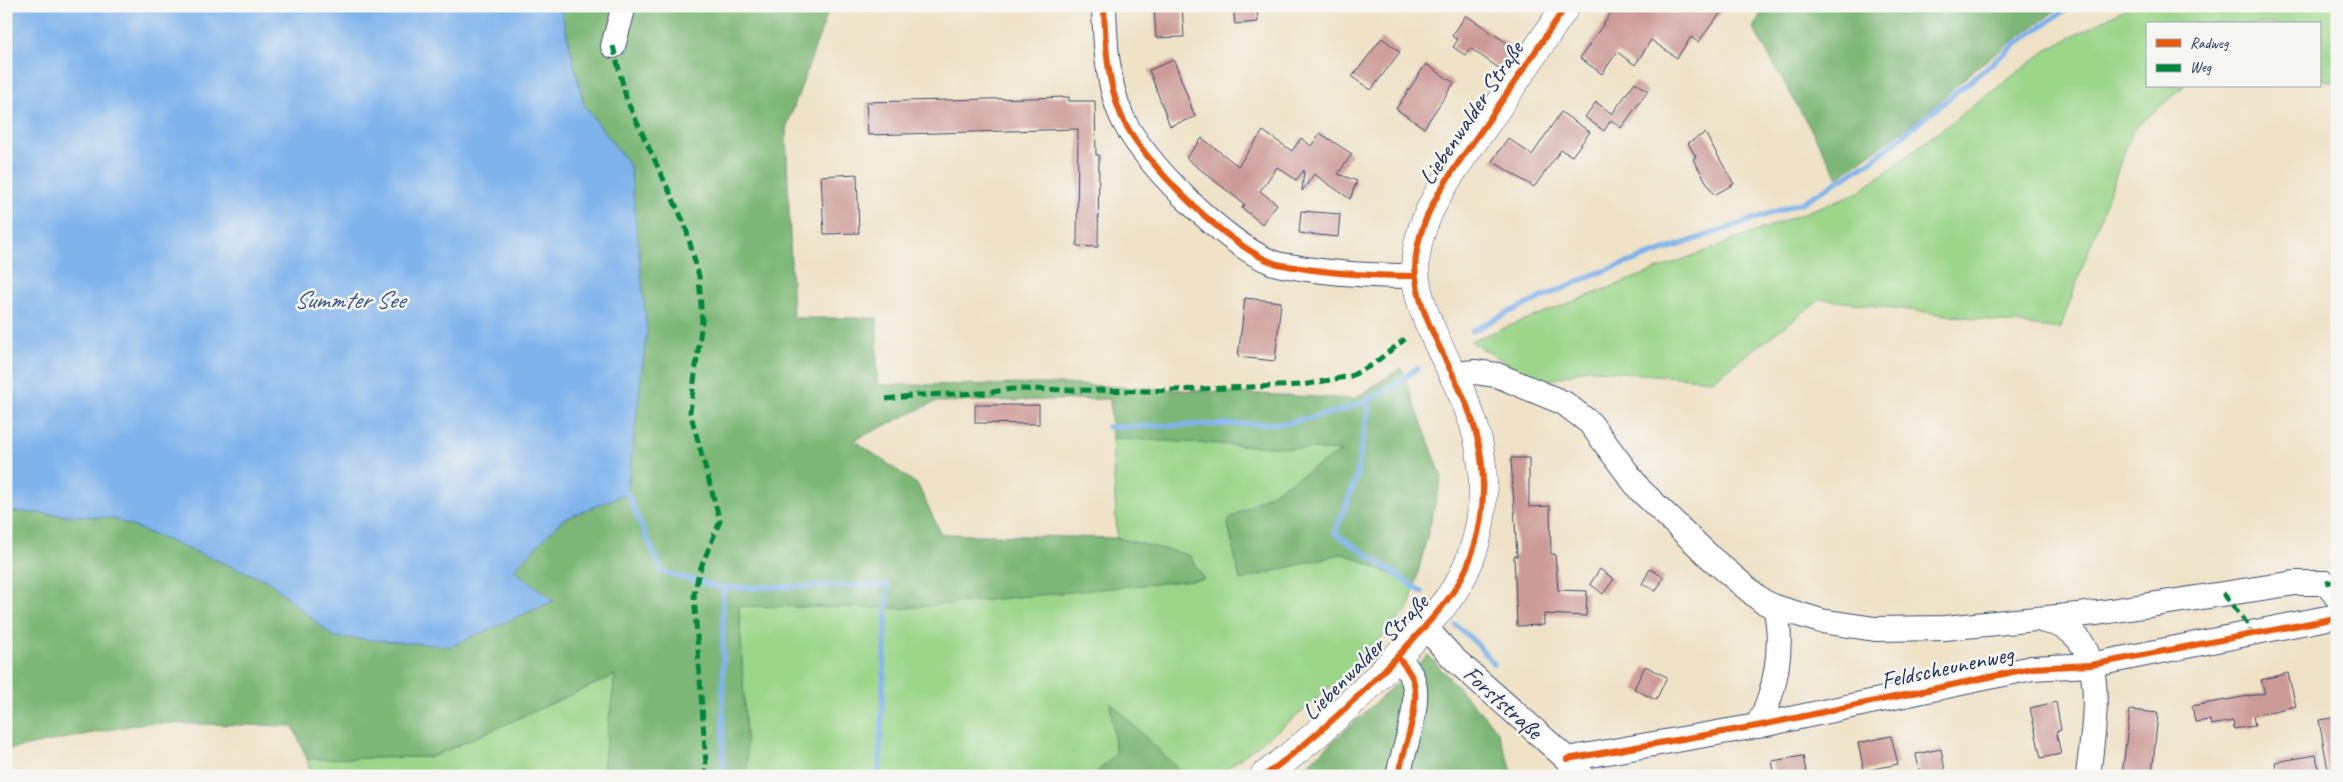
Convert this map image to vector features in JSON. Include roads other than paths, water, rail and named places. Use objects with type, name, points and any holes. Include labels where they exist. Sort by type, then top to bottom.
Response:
[{"type":"main road","name":"Liebenwalder Straße","points":[[1264,776],[1348,705],[1398,657],[1448,599],[1463,575],[1474,547],[1483,497],[1481,454],[1472,417],[1455,374],[1424,312],[1414,276],[1419,236],[1432,205],[1566,6]]},
{"type":"street","points":[[613,46],[624,6]]},
{"type":"street","points":[[1104,6],[1110,79],[1120,114],[1137,145],[1195,206],[1238,243],[1274,263],[1317,270],[1383,276],[1414,276]]},
{"type":"street","points":[[1455,374],[1475,372],[1497,375],[1564,404],[1590,423],[1640,490],[1711,558],[1762,601],[1775,607],[1821,621],[1875,629],[1945,628],[2037,621],[2295,583],[2326,583],[2336,610]]},
{"type":"street","points":[[1757,726],[1765,713],[1779,658],[1780,625],[1775,607]]},
{"type":"street","name":"Feldscheunenweg","points":[[1574,767],[2032,668],[2091,666],[2336,610]]},
{"type":"street","points":[[2037,621],[2064,626],[2077,636],[2087,652],[2096,702],[2088,776]]},
{"type":"street","name":"Forststraße","points":[[1424,627],[1453,658],[1574,767]]},
{"type":"street","points":[[1398,657],[1408,670],[1414,684],[1411,727],[1398,776]]},
{"type":"water","name":"Summter See","points":[[6,6],[560,6],[584,105],[630,166],[647,330],[627,493],[562,520],[514,570],[554,601],[451,646],[334,637],[268,581],[112,518],[6,511]]},
{"type":"waterway","points":[[1472,331],[1505,314],[1595,274],[1803,202],[1870,162],[2017,43],[2071,6]]},
{"type":"waterway","points":[[1108,427],[1287,423],[1344,410],[1370,399],[1398,383],[1417,368]]},
{"type":"waterway","points":[[1370,399],[1356,479],[1335,533],[1422,592]]},
{"type":"waterway","points":[[627,493],[662,572],[723,588],[723,776]]},
{"type":"waterway","points":[[723,588],[888,585],[879,776]]},
{"type":"waterway","points":[[1456,625],[1476,643],[1494,664]]}]
